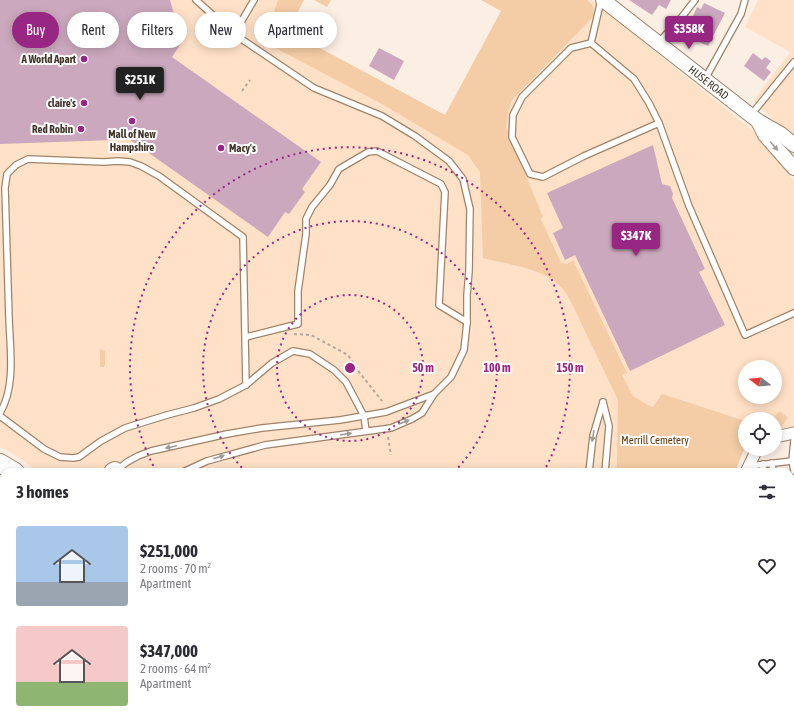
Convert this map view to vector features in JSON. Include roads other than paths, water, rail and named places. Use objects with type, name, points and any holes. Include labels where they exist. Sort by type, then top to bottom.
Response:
[{"type":"street","name":"HUSE ROAD","points":[[602,0],[754,118],[781,134],[794,145]]},
{"type":"street","name":"HUSE ROAD","points":[[754,118],[765,135],[794,168]]},
{"type":"street","points":[[782,436],[794,434]]},
{"type":"street","points":[[748,468],[754,456]]},
{"type":"lane","points":[[196,0],[209,12]]},
{"type":"lane","points":[[246,14],[254,0]]},
{"type":"lane","points":[[591,43],[602,0]]},
{"type":"lane","points":[[658,43],[695,0]]},
{"type":"lane","points":[[705,79],[741,14],[745,0]]},
{"type":"lane","points":[[191,468],[207,461],[265,445],[391,428],[412,419],[422,413],[434,394],[451,377],[464,350],[467,322],[466,295],[470,209],[463,179],[449,161],[415,136],[382,116],[314,88],[246,42]]},
{"type":"lane","points":[[591,43],[634,79],[649,102],[659,123],[689,206],[746,336],[794,313]]},
{"type":"lane","points":[[591,43],[571,48],[522,97],[513,115],[512,138],[530,174],[543,176],[659,123]]},
{"type":"lane","points":[[754,118],[794,62]]},
{"type":"lane","points":[[246,337],[298,324],[298,291],[306,234],[306,219],[312,207],[330,185],[339,170],[368,152],[377,151],[441,184],[445,192],[439,305],[467,322]]},
{"type":"lane","points":[[246,385],[243,237],[159,176],[141,166],[118,161],[104,162],[28,159],[16,165],[7,174],[5,188],[11,347],[10,387],[7,400],[0,415],[44,449],[60,457],[79,457],[101,441],[125,428],[194,408],[219,399],[246,385],[272,363],[293,351],[310,354],[334,370],[346,382],[364,416],[366,431]]},
{"type":"lane","points":[[120,468],[132,459],[151,451],[227,434],[262,428],[386,412],[434,394]]},
{"type":"lane","points":[[589,468],[593,436],[603,402],[608,426],[605,468]]},
{"type":"lane","points":[[793,468],[792,461],[794,440]]},
{"type":"lane","points":[[751,468],[763,464],[792,461]]},
{"type":"lane","points":[[772,463],[773,468]]},
{"type":"place","name":"A World Apart","points":[[84,59]]},
{"type":"place","name":"claire's","points":[[84,103]]},
{"type":"place","name":"Mall of New Hampshire","points":[[132,121]]},
{"type":"place","name":"Red Robin","points":[[81,129]]},
{"type":"place","name":"Macy's","points":[[221,148]]},
{"type":"park label","name":"Merrill Cemetery","points":[[655,440]]}]
